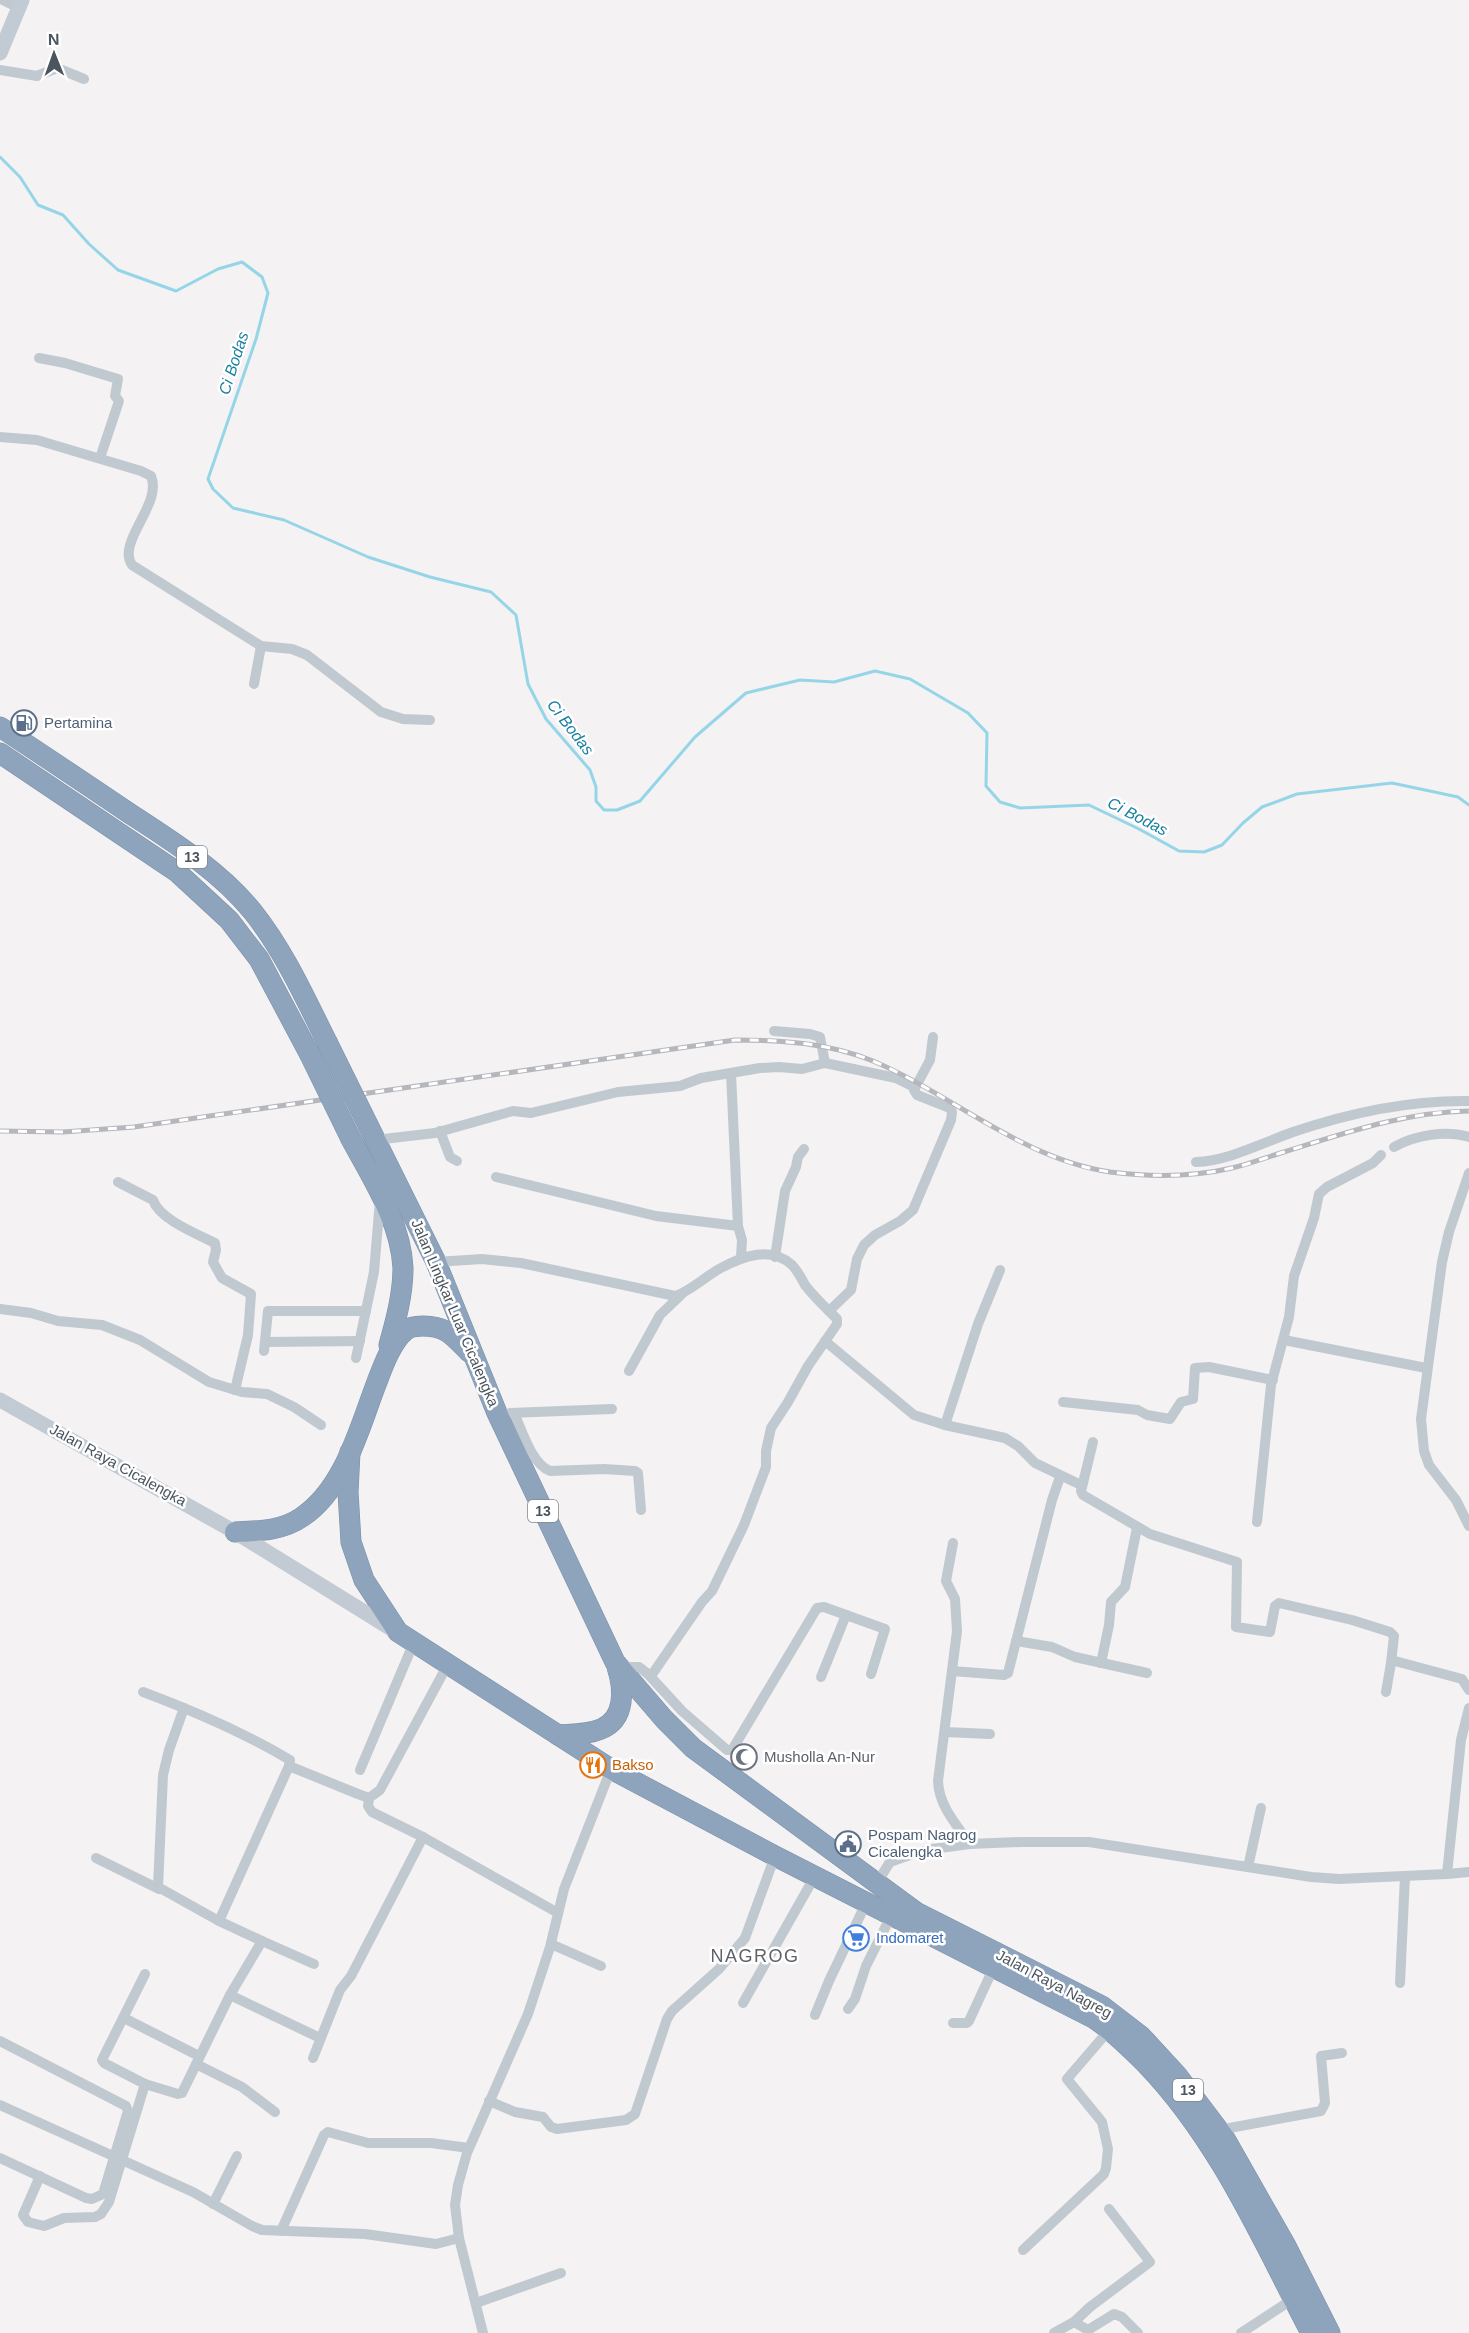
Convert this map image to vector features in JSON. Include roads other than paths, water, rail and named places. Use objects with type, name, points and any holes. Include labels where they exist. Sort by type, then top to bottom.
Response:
[{"type":"highway","name":"Jalan Lingkar Luar Cicalengka","points":[[0,727],[165,837],[226,885],[252,912],[295,978],[436,1262],[475,1358],[506,1413],[617,1664],[664,1719],[693,1748],[877,1883]]},
{"type":"highway","name":"Jalan Lingkar Luar Cicalengka","points":[[0,753],[177,872],[229,920],[259,959],[380,1194],[398,1236],[403,1268],[399,1312],[386,1357]]},
{"type":"highway","points":[[386,1357],[406,1330],[417,1326],[436,1326],[449,1332],[475,1358]]},
{"type":"highway","name":"13","points":[[386,1357],[350,1452],[348,1492],[351,1542],[364,1580],[406,1637],[611,1768],[775,1857],[866,1903]]},
{"type":"highway","points":[[235,1532],[266,1530],[287,1525],[302,1517],[333,1485],[350,1452]]},
{"type":"highway","points":[[558,1735],[585,1734],[603,1729],[615,1718],[623,1699],[622,1681],[617,1664]]},
{"type":"highway","name":"Jalan Raya Nagreg","points":[[877,1883],[916,1912],[1102,2006],[1141,2036],[1177,2075],[1219,2130],[1286,2246],[1330,2333]]},
{"type":"highway","name":"Jalan Raya Nagreg","points":[[866,1903],[1095,2019],[1110,2029],[1162,2081],[1203,2134],[1271,2252],[1311,2333]]},
{"type":"main road","points":[[0,53],[20,4]]},
{"type":"main road","name":"Jalan Raya Cicalengka","points":[[0,1400],[235,1532],[406,1637]]},
{"type":"street","points":[[3,0],[20,4]]},
{"type":"street","points":[[0,70],[38,76],[57,68],[84,79]]},
{"type":"street","points":[[39,358],[65,363],[118,379],[115,396],[118,401],[100,458]]},
{"type":"street","points":[[0,437],[37,440],[100,458],[151,476],[153,492],[129,549],[128,560],[132,565],[261,646],[300,651],[381,712],[403,719],[430,720]]},
{"type":"street","points":[[254,684],[261,646]]},
{"type":"street","points":[[774,1031],[820,1037],[825,1063]]},
{"type":"street","points":[[914,1087],[930,1060],[933,1037]]},
{"type":"street","points":[[372,1133],[414,1137],[513,1111],[531,1113],[618,1092],[680,1086],[701,1078],[779,1067],[802,1069],[825,1063],[896,1078],[914,1087],[917,1095],[950,1108],[951,1120],[914,1210],[875,1235],[864,1245],[857,1259],[851,1290],[829,1311]]},
{"type":"street","points":[[731,1073],[738,1226],[742,1240],[741,1257]]},
{"type":"street","points":[[1196,1162],[1229,1155],[1295,1131],[1346,1117],[1414,1102],[1469,1101]]},
{"type":"street","points":[[440,1131],[450,1157],[457,1161]]},
{"type":"street","points":[[1394,1147],[1412,1138],[1434,1135],[1469,1137]]},
{"type":"street","points":[[775,1257],[785,1191],[798,1157],[804,1149]]},
{"type":"street","points":[[1257,1522],[1273,1380],[1290,1312],[1294,1279],[1314,1218],[1319,1194],[1327,1187],[1373,1163],[1381,1155]]},
{"type":"street","points":[[1469,1173],[1449,1232],[1426,1368],[1421,1419],[1424,1451],[1429,1465],[1456,1500],[1469,1526]]},
{"type":"street","points":[[496,1177],[656,1216],[738,1226]]},
{"type":"street","points":[[118,1182],[153,1200],[156,1209],[179,1225],[215,1243],[213,1262],[222,1278],[251,1294],[248,1335],[235,1390]]},
{"type":"street","points":[[356,1358],[374,1272],[380,1194]]},
{"type":"street","points":[[629,1371],[660,1315],[701,1278],[741,1257],[756,1254],[775,1257],[792,1264],[805,1284],[837,1322],[771,1428],[766,1451],[766,1467],[744,1525],[712,1592],[702,1602],[651,1676]]},
{"type":"street","points":[[436,1262],[482,1259],[521,1263],[669,1296],[682,1294]]},
{"type":"street","points":[[945,1425],[978,1324],[1000,1270]]},
{"type":"street","points":[[0,1310],[31,1313],[58,1321],[102,1325],[140,1340],[209,1382],[235,1390],[267,1394],[299,1409],[321,1425]]},
{"type":"street","points":[[360,1341],[264,1347],[268,1311],[366,1311]]},
{"type":"street","points":[[1284,1340],[1426,1368]]},
{"type":"street","points":[[825,1341],[914,1415],[945,1425],[1005,1438],[1018,1446],[1035,1463],[1060,1477],[1079,1484],[1083,1483]]},
{"type":"street","points":[[1063,1402],[1138,1410],[1170,1419],[1181,1402],[1193,1399],[1195,1368],[1207,1366],[1273,1380]]},
{"type":"street","points":[[506,1413],[612,1409]]},
{"type":"street","points":[[506,1413],[536,1459],[550,1471],[604,1469],[638,1473],[641,1510]]},
{"type":"street","points":[[1093,1442],[1081,1491],[1083,1496],[1137,1528],[1162,1539],[1237,1562],[1236,1627],[1270,1632],[1275,1606],[1280,1603],[1352,1620],[1394,1635],[1392,1663],[1386,1692]]},
{"type":"street","points":[[952,1671],[1007,1674],[1060,1477]]},
{"type":"street","points":[[1101,1663],[1111,1602],[1125,1587],[1137,1528]]},
{"type":"street","points":[[953,1543],[946,1581],[954,1593],[957,1614],[938,1792],[940,1801],[970,1844]]},
{"type":"street","points":[[617,1664],[639,1667],[651,1676],[682,1711],[727,1750],[732,1750],[737,1745],[817,1608],[824,1607],[885,1629],[871,1674]]},
{"type":"street","points":[[821,1677],[846,1615]]},
{"type":"street","points":[[360,1770],[406,1637]]},
{"type":"street","points":[[1016,1641],[1052,1647],[1075,1657],[1147,1673]]},
{"type":"street","points":[[1392,1663],[1398,1661],[1462,1679],[1469,1690]]},
{"type":"street","points":[[448,1664],[380,1790],[369,1798],[368,1806],[372,1812],[423,1837],[558,1913]]},
{"type":"street","points":[[143,1692],[239,1732],[290,1760],[219,1921]]},
{"type":"street","points":[[159,1889],[163,1775],[184,1708]]},
{"type":"street","points":[[1447,1874],[1464,1765],[1461,1740],[1469,1708]]},
{"type":"street","points":[[945,1732],[990,1734]]},
{"type":"street","points":[[289,1766],[369,1798]]},
{"type":"street","points":[[483,2333],[459,2238],[455,2205],[458,2185],[469,2148],[528,2014],[551,1944],[564,1889],[611,1768]]},
{"type":"street","points":[[1248,1867],[1261,1808]]},
{"type":"street","points":[[313,2058],[340,1990],[351,1976],[423,1837]]},
{"type":"street","points":[[815,2015],[866,1903],[890,1862],[932,1849],[970,1844],[1089,1842],[1296,1876],[1339,1879],[1469,1872]]},
{"type":"street","points":[[489,2101],[515,2112],[543,2117],[554,2128],[626,2120],[635,2114],[667,2019],[672,2011],[719,1970],[745,1938],[775,1857]]},
{"type":"street","points":[[96,1858],[219,1921],[314,1964]]},
{"type":"street","points":[[743,2003],[815,1876]]},
{"type":"street","points":[[1401,1983],[1405,1876]]},
{"type":"street","points":[[848,2010],[855,1999],[866,1966],[891,1916]]},
{"type":"street","points":[[145,1974],[102,2061],[145,2084],[178,2094],[182,2093],[230,1995],[262,1941]]},
{"type":"street","points":[[551,1944],[601,1966]]},
{"type":"street","points":[[953,2024],[969,2021],[993,1969]]},
{"type":"street","points":[[230,1995],[320,2038]]},
{"type":"street","points":[[124,2018],[242,2087],[275,2112]]},
{"type":"street","points":[[1023,2250],[1104,2174],[1108,2149],[1102,2122],[1067,2079],[1110,2029]]},
{"type":"street","points":[[0,2041],[126,2106],[128,2111],[109,2202],[101,2214],[94,2217],[64,2218],[44,2226],[27,2222],[23,2215],[40,2176]]},
{"type":"street","points":[[1219,2130],[1321,2110],[1325,2103],[1321,2056],[1342,2053]]},
{"type":"street","points":[[0,2158],[86,2198],[99,2198],[104,2194],[145,2084]]},
{"type":"street","points":[[0,2105],[193,2192],[262,2230],[365,2234],[436,2244],[459,2238]]},
{"type":"street","points":[[281,2231],[324,2135],[328,2132],[368,2144],[431,2143],[469,2148]]},
{"type":"street","points":[[213,2204],[237,2156]]},
{"type":"street","points":[[1054,2333],[1074,2322],[1090,2307],[1150,2262],[1109,2208]]},
{"type":"street","points":[[476,2303],[561,2272]]},
{"type":"street","points":[[1241,2333],[1293,2299]]},
{"type":"street","points":[[1074,2322],[1088,2330],[1114,2314],[1138,2333]]},
{"type":"waterway","name":"Ci Bodas","points":[[0,157],[20,177],[38,205],[63,215],[89,244],[118,270],[176,291],[218,269],[242,262],[262,277],[268,293],[256,339],[208,479],[213,489],[233,508],[284,520],[368,557],[430,577],[491,592],[516,615],[528,684],[546,719],[590,770],[596,787],[596,801],[604,810],[617,810],[640,801],[695,737],[746,693],[800,680],[834,682],[875,671],[910,679],[968,713],[987,733],[986,786],[1000,802],[1020,808],[1089,805],[1179,851],[1204,852],[1222,845],[1262,807],[1297,794],[1392,783],[1458,797],[1469,805]]},
{"type":"railway","points":[[0,1131],[63,1132],[134,1127],[735,1040],[823,1046],[856,1055],[903,1075],[1017,1140],[1047,1154],[1078,1165],[1125,1174],[1171,1175],[1217,1171],[1245,1165],[1398,1119],[1469,1111]]},
{"type":"place","name":"Pertamina","points":[[24,723]]},
{"type":"place","name":"Musholla An-Nur","points":[[744,1757]]},
{"type":"place","name":"Bakso","points":[[593,1765]]},
{"type":"place","name":"Pospam Nagrog Cicalengka","points":[[848,1844]]},
{"type":"place","name":"Indomaret","points":[[856,1938]]},
{"type":"district","name":"NAGROG","points":[[755,1956]]}]
